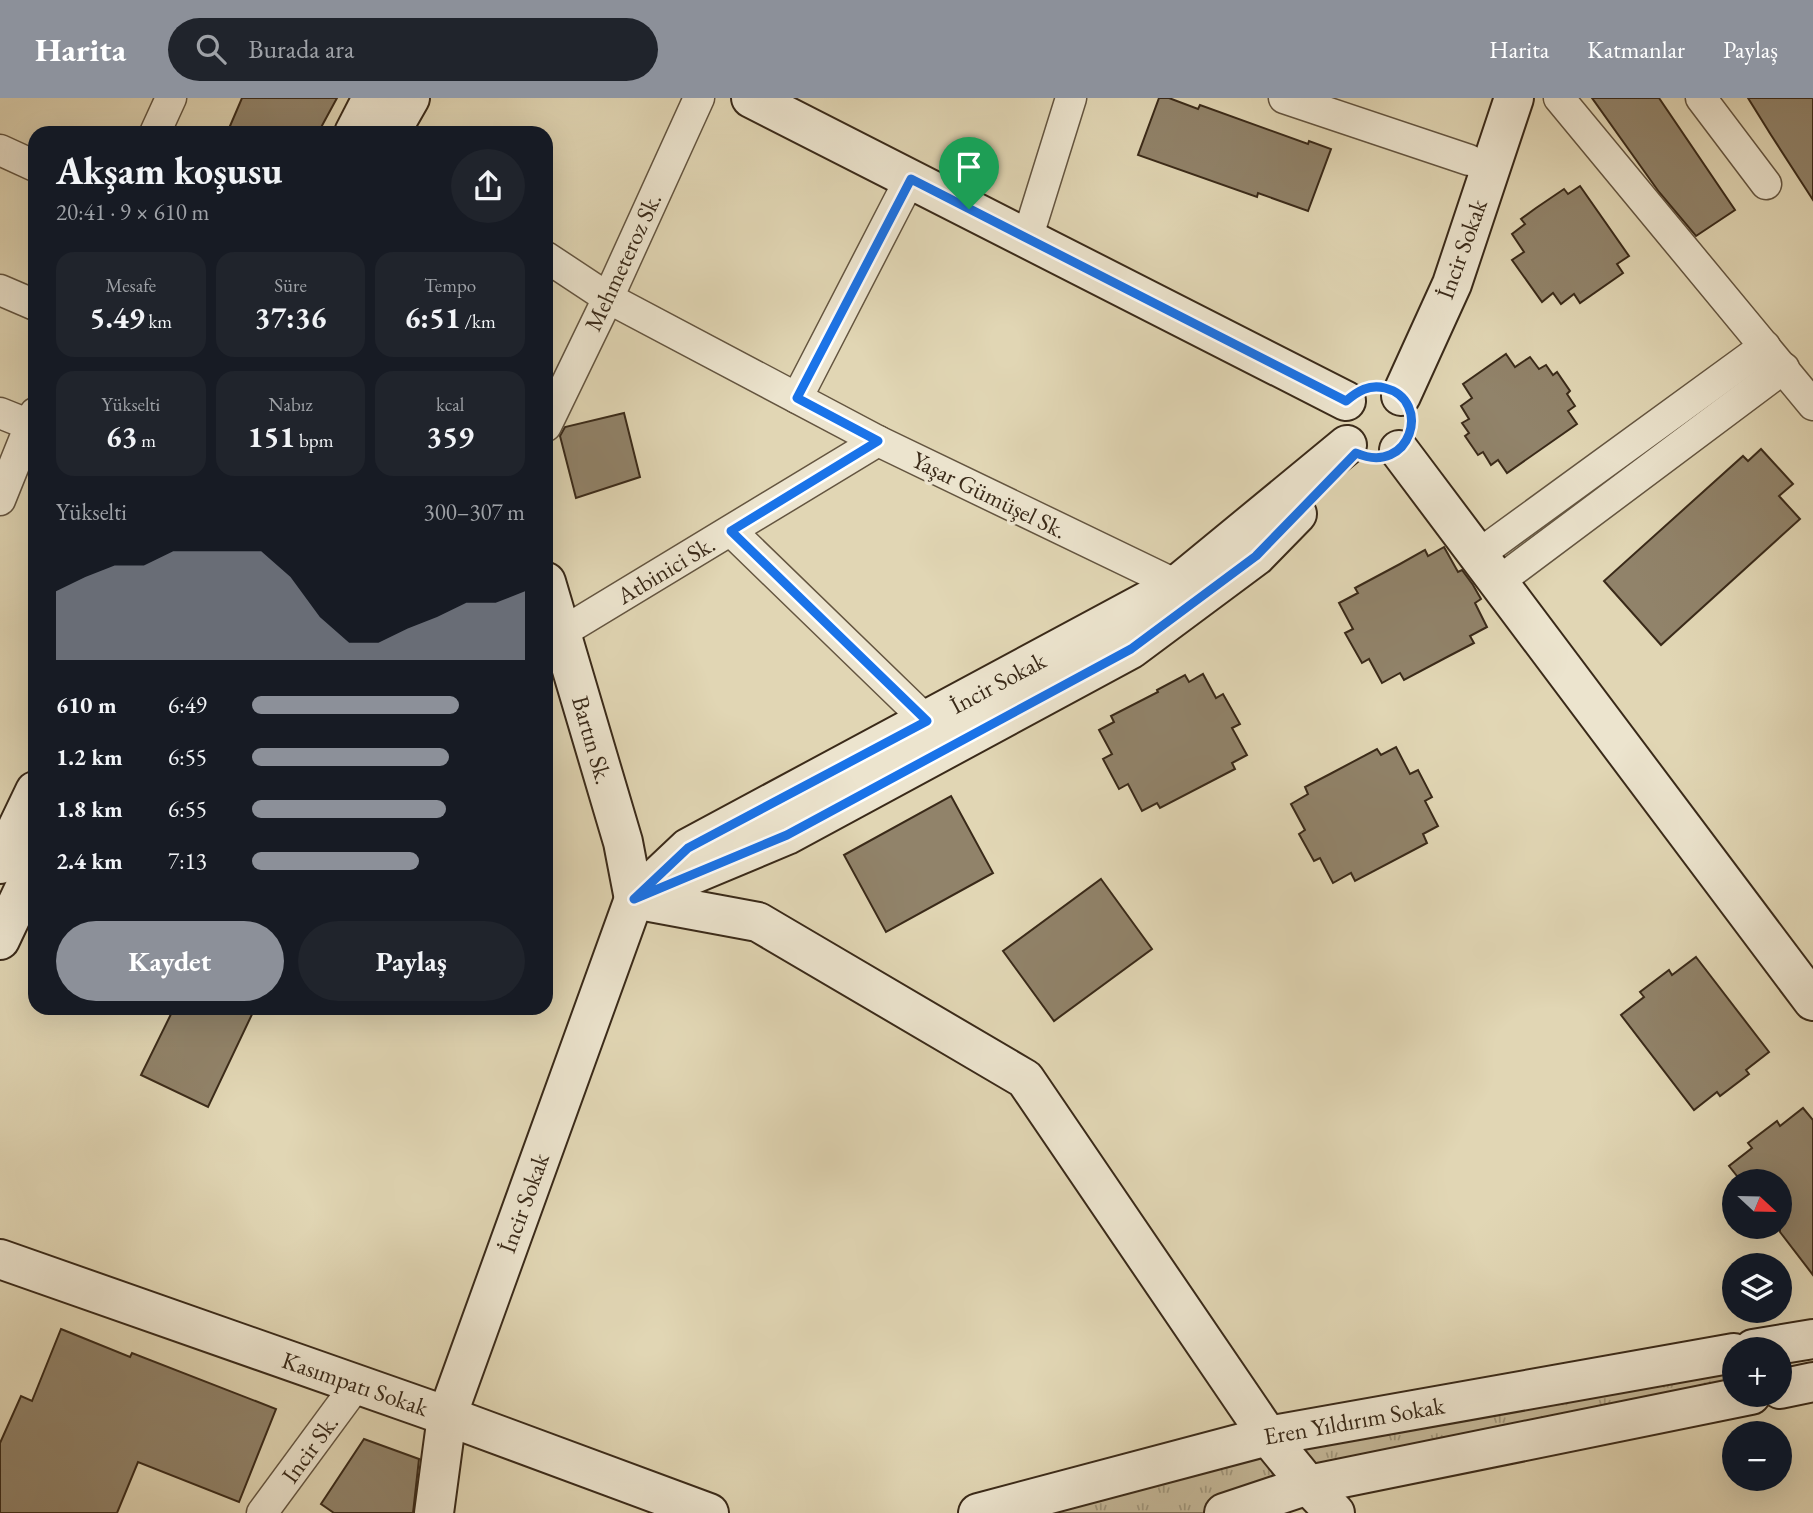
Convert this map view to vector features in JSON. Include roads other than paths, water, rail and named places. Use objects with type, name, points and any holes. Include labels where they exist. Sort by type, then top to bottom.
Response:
[{"type":"main road","points":[[751,98],[1346,401]]},
{"type":"main road","name":"İncir Sokak","points":[[1395,392],[1429,295],[1489,98]]},
{"type":"main road","name":"İncir Sokak","points":[[1395,392],[1452,284],[1514,98]]},
{"type":"main road","points":[[1378,386],[1395,392],[1408,406],[1412,418],[1406,441],[1399,450],[1378,458],[1352,449],[1342,435],[1340,423],[1341,411],[1346,401],[1366,387],[1378,386]]},
{"type":"main road","name":"İncir Sokak","points":[[435,1513],[447,1416],[634,899],[688,848],[1177,585],[1352,449]]},
{"type":"main road","name":"İncir Sokak","points":[[634,899],[787,835],[1131,649],[1256,556],[1352,449]]},
{"type":"main road","points":[[1399,450],[1813,1001]]},
{"type":"main road","name":"Bartın Sk.","points":[[553,606],[623,842],[634,899]]},
{"type":"main road","points":[[0,864],[27,829]]},
{"type":"main road","points":[[0,940],[28,881]]},
{"type":"main road","points":[[634,899],[758,922],[1025,1079],[1268,1436],[1335,1513]]},
{"type":"main road","name":"Kasımpatı Sokak","points":[[4,1272],[357,1384],[709,1513]]},
{"type":"main road","points":[[1792,1342],[1813,1339]]},
{"type":"main road","name":"Eren Yıldırım Sokak","points":[[978,1513],[1268,1436],[1722,1355]]},
{"type":"main road","points":[[1792,1386],[1813,1382]]},
{"type":"main road","points":[[1224,1513],[1308,1485],[1722,1401]]},
{"type":"street","name":"Mehmeteroz Sk.","points":[[553,412],[699,98]]},
{"type":"street","points":[[1027,239],[1071,98]]},
{"type":"street","points":[[1284,98],[1469,160]]},
{"type":"street","points":[[1559,98],[1813,405]]},
{"type":"street","points":[[1701,98],[1766,184]]},
{"type":"street","points":[[157,126],[165,100]]},
{"type":"street","points":[[0,150],[28,163]]},
{"type":"street","points":[[797,398],[911,179]]},
{"type":"street","name":"Yaşar Gümüşel Sk.","points":[[553,262],[608,298],[878,441],[1177,585]]},
{"type":"street","points":[[0,290],[28,302]]},
{"type":"street","points":[[1488,568],[1774,357]]},
{"type":"street","points":[[0,413],[28,418]]},
{"type":"street","points":[[0,500],[28,429]]},
{"type":"street","name":"Atbinici Sk.","points":[[561,634],[878,441]]},
{"type":"street","points":[[731,531],[927,721]]},
{"type":"street","name":"Incir Sk.","points":[[262,1513],[357,1384]]}]
